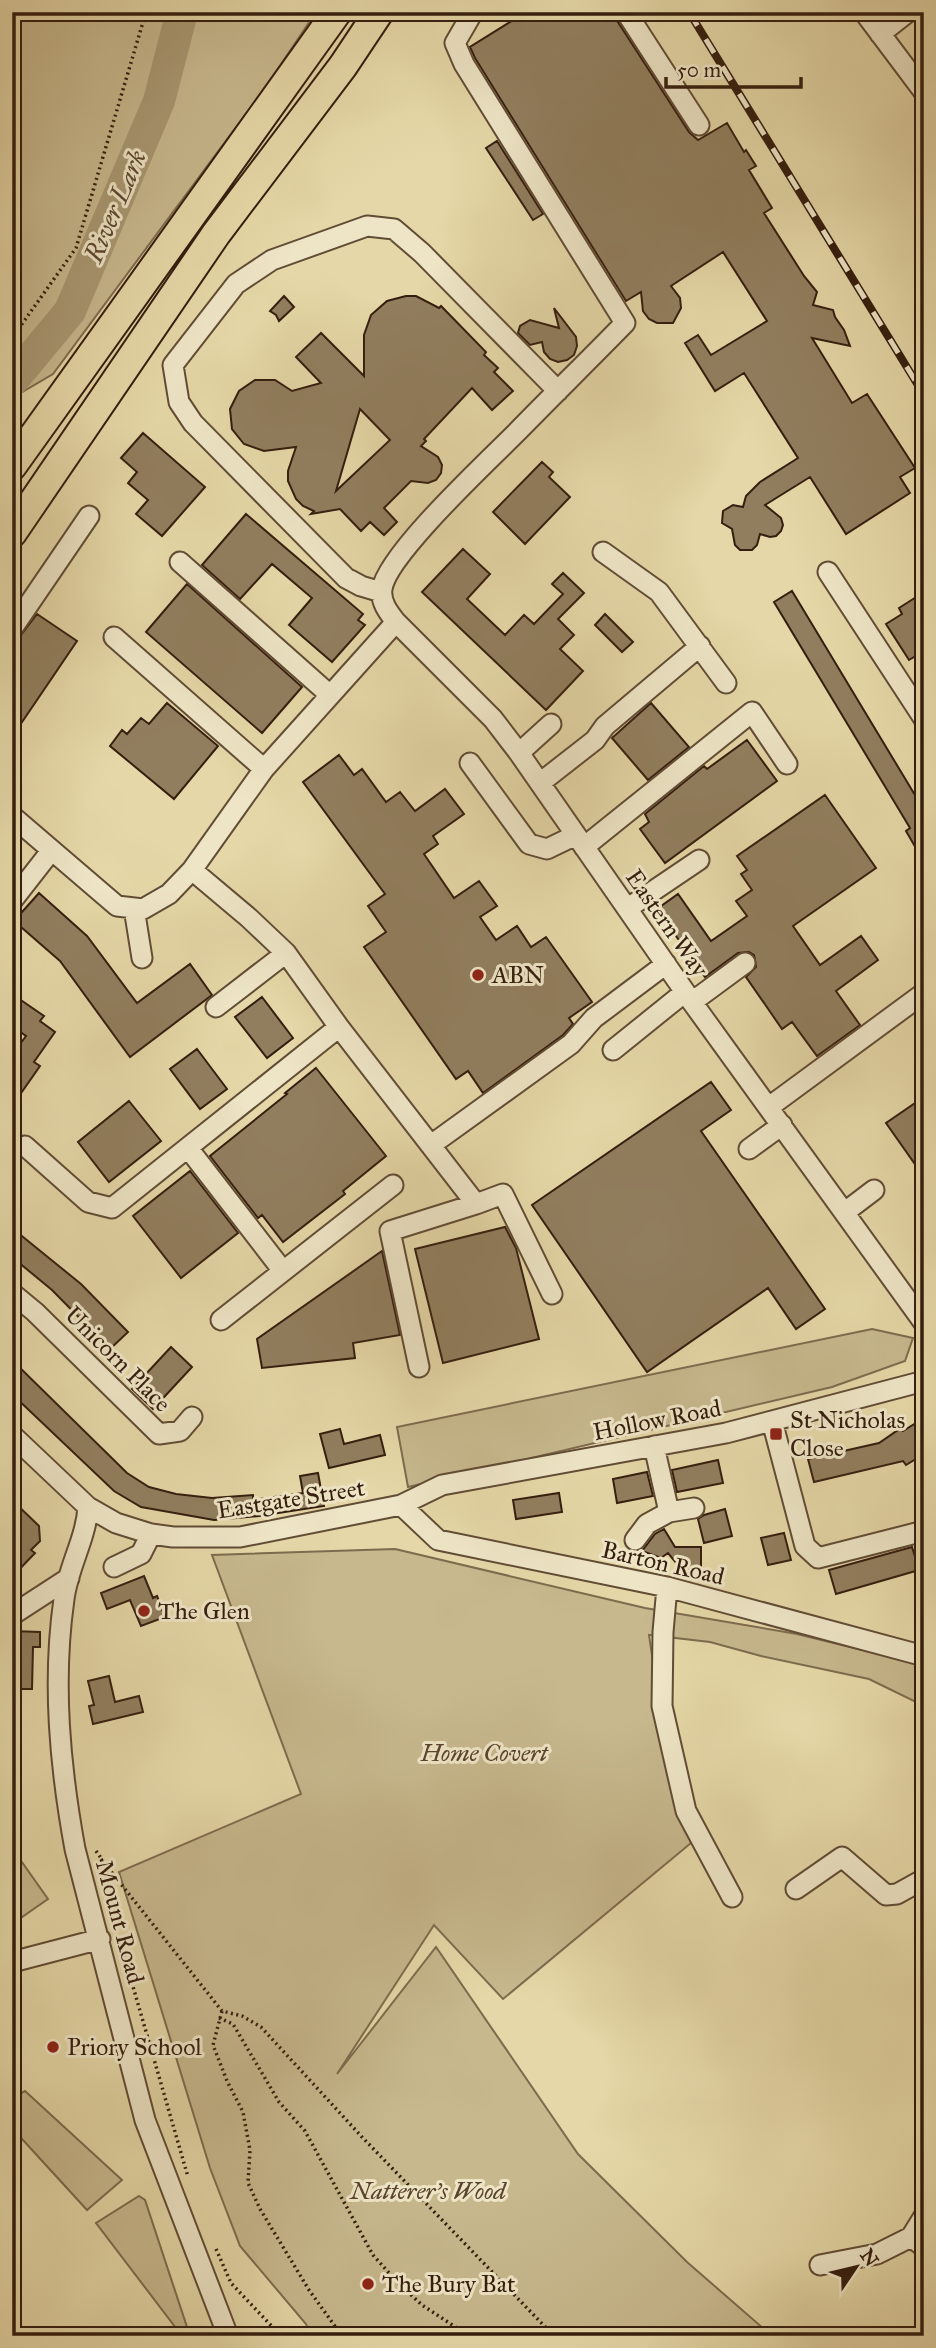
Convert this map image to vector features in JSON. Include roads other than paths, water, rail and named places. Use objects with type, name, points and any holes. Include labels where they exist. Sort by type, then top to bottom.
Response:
[{"type":"highway","points":[[12,467],[337,12]]},
{"type":"highway","points":[[12,533],[216,234],[343,66],[379,12]]},
{"type":"street","points":[[473,12],[455,43],[464,64],[625,323],[558,391],[452,498],[387,572],[381,592],[346,578],[193,423],[179,402],[173,365],[236,284],[272,260],[367,226],[394,229],[422,253],[558,391]]},
{"type":"street","points":[[626,12],[699,125]]},
{"type":"street","points":[[864,12],[924,92]]},
{"type":"street","points":[[880,34],[908,12]]},
{"type":"street","points":[[12,629],[89,516]]},
{"type":"street","points":[[603,552],[660,592],[726,683]]},
{"type":"street","points":[[180,562],[330,695]]},
{"type":"street","points":[[828,572],[924,719]]},
{"type":"street","name":"Eastern Way","points":[[381,592],[386,609],[396,622],[493,719],[519,753],[689,997],[924,1323]]},
{"type":"street","points":[[12,816],[117,906],[143,909],[169,894],[192,870],[264,769],[396,622]]},
{"type":"street","points":[[114,637],[264,769]]},
{"type":"street","points":[[540,783],[595,740],[605,726],[700,646]]},
{"type":"street","points":[[470,763],[529,844],[547,849],[580,841],[752,712],[787,764]]},
{"type":"street","points":[[519,753],[551,724]]},
{"type":"street","points":[[12,901],[51,851]]},
{"type":"street","points":[[628,908],[699,860]]},
{"type":"street","points":[[192,870],[286,953],[339,1027],[476,1205]]},
{"type":"street","points":[[134,908],[142,958]]},
{"type":"street","points":[[216,1007],[286,953]]},
{"type":"street","points":[[613,1050],[689,997],[745,963]]},
{"type":"street","points":[[431,1145],[571,1044],[594,1018],[666,964]]},
{"type":"street","points":[[769,1107],[924,993]]},
{"type":"street","points":[[25,1146],[88,1202],[112,1208],[339,1027]]},
{"type":"street","points":[[749,1149],[782,1125]]},
{"type":"street","points":[[188,1148],[283,1271]]},
{"type":"street","points":[[221,1320],[393,1185]]},
{"type":"street","points":[[845,1212],[874,1190]]},
{"type":"street","points":[[419,1367],[390,1231],[503,1194],[552,1294]]},
{"type":"street","name":"Unicorn Place","points":[[12,1293],[35,1312],[159,1434],[180,1431],[192,1417]]},
{"type":"street","name":"Hollow Road","points":[[401,1506],[442,1485],[726,1433],[924,1381]]},
{"type":"street","points":[[772,1421],[805,1546],[818,1558],[924,1531]]},
{"type":"street","name":"Eastgate Street","points":[[12,1436],[88,1507],[124,1526],[151,1534],[173,1537],[240,1537],[401,1506]]},
{"type":"street","points":[[654,1446],[668,1512]]},
{"type":"street","name":"Barton Road","points":[[401,1506],[438,1540],[667,1587],[924,1656]]},
{"type":"street","name":"Mount Road","points":[[88,1507],[83,1540],[64,1598],[59,1669],[62,1771],[75,1849],[108,1934],[145,2120],[228,2336]]},
{"type":"street","points":[[635,1540],[647,1524],[668,1512],[694,1508]]},
{"type":"street","points":[[114,1567],[141,1554],[151,1534]]},
{"type":"street","points":[[12,1615],[69,1578]]},
{"type":"street","points":[[667,1587],[663,1632],[662,1706],[686,1811],[732,1898]]},
{"type":"street","points":[[796,1889],[842,1857],[886,1895],[897,1894],[924,1879]]},
{"type":"street","points":[[12,1962],[108,1934]]},
{"type":"street","points":[[820,2265],[877,2254],[918,2242],[924,2216]]},
{"type":"waterway","name":"River Lark","points":[[12,381],[70,311],[159,101],[182,12]]},
{"type":"railway","points":[[689,12],[924,395]]},
{"type":"place","name":"ABN","points":[[478,975]]},
{"type":"place","name":"St Nicholas Close","points":[[776,1434]]},
{"type":"place","name":"The Glen","points":[[144,1611]]},
{"type":"place","name":"Priory School","points":[[53,2047]]},
{"type":"place","name":"The Bury Bat","points":[[368,2284]]},
{"type":"park label","name":"Home Covert","points":[[484,1753]]},
{"type":"park label","name":"Natterer's Wood","points":[[428,2191]]}]
